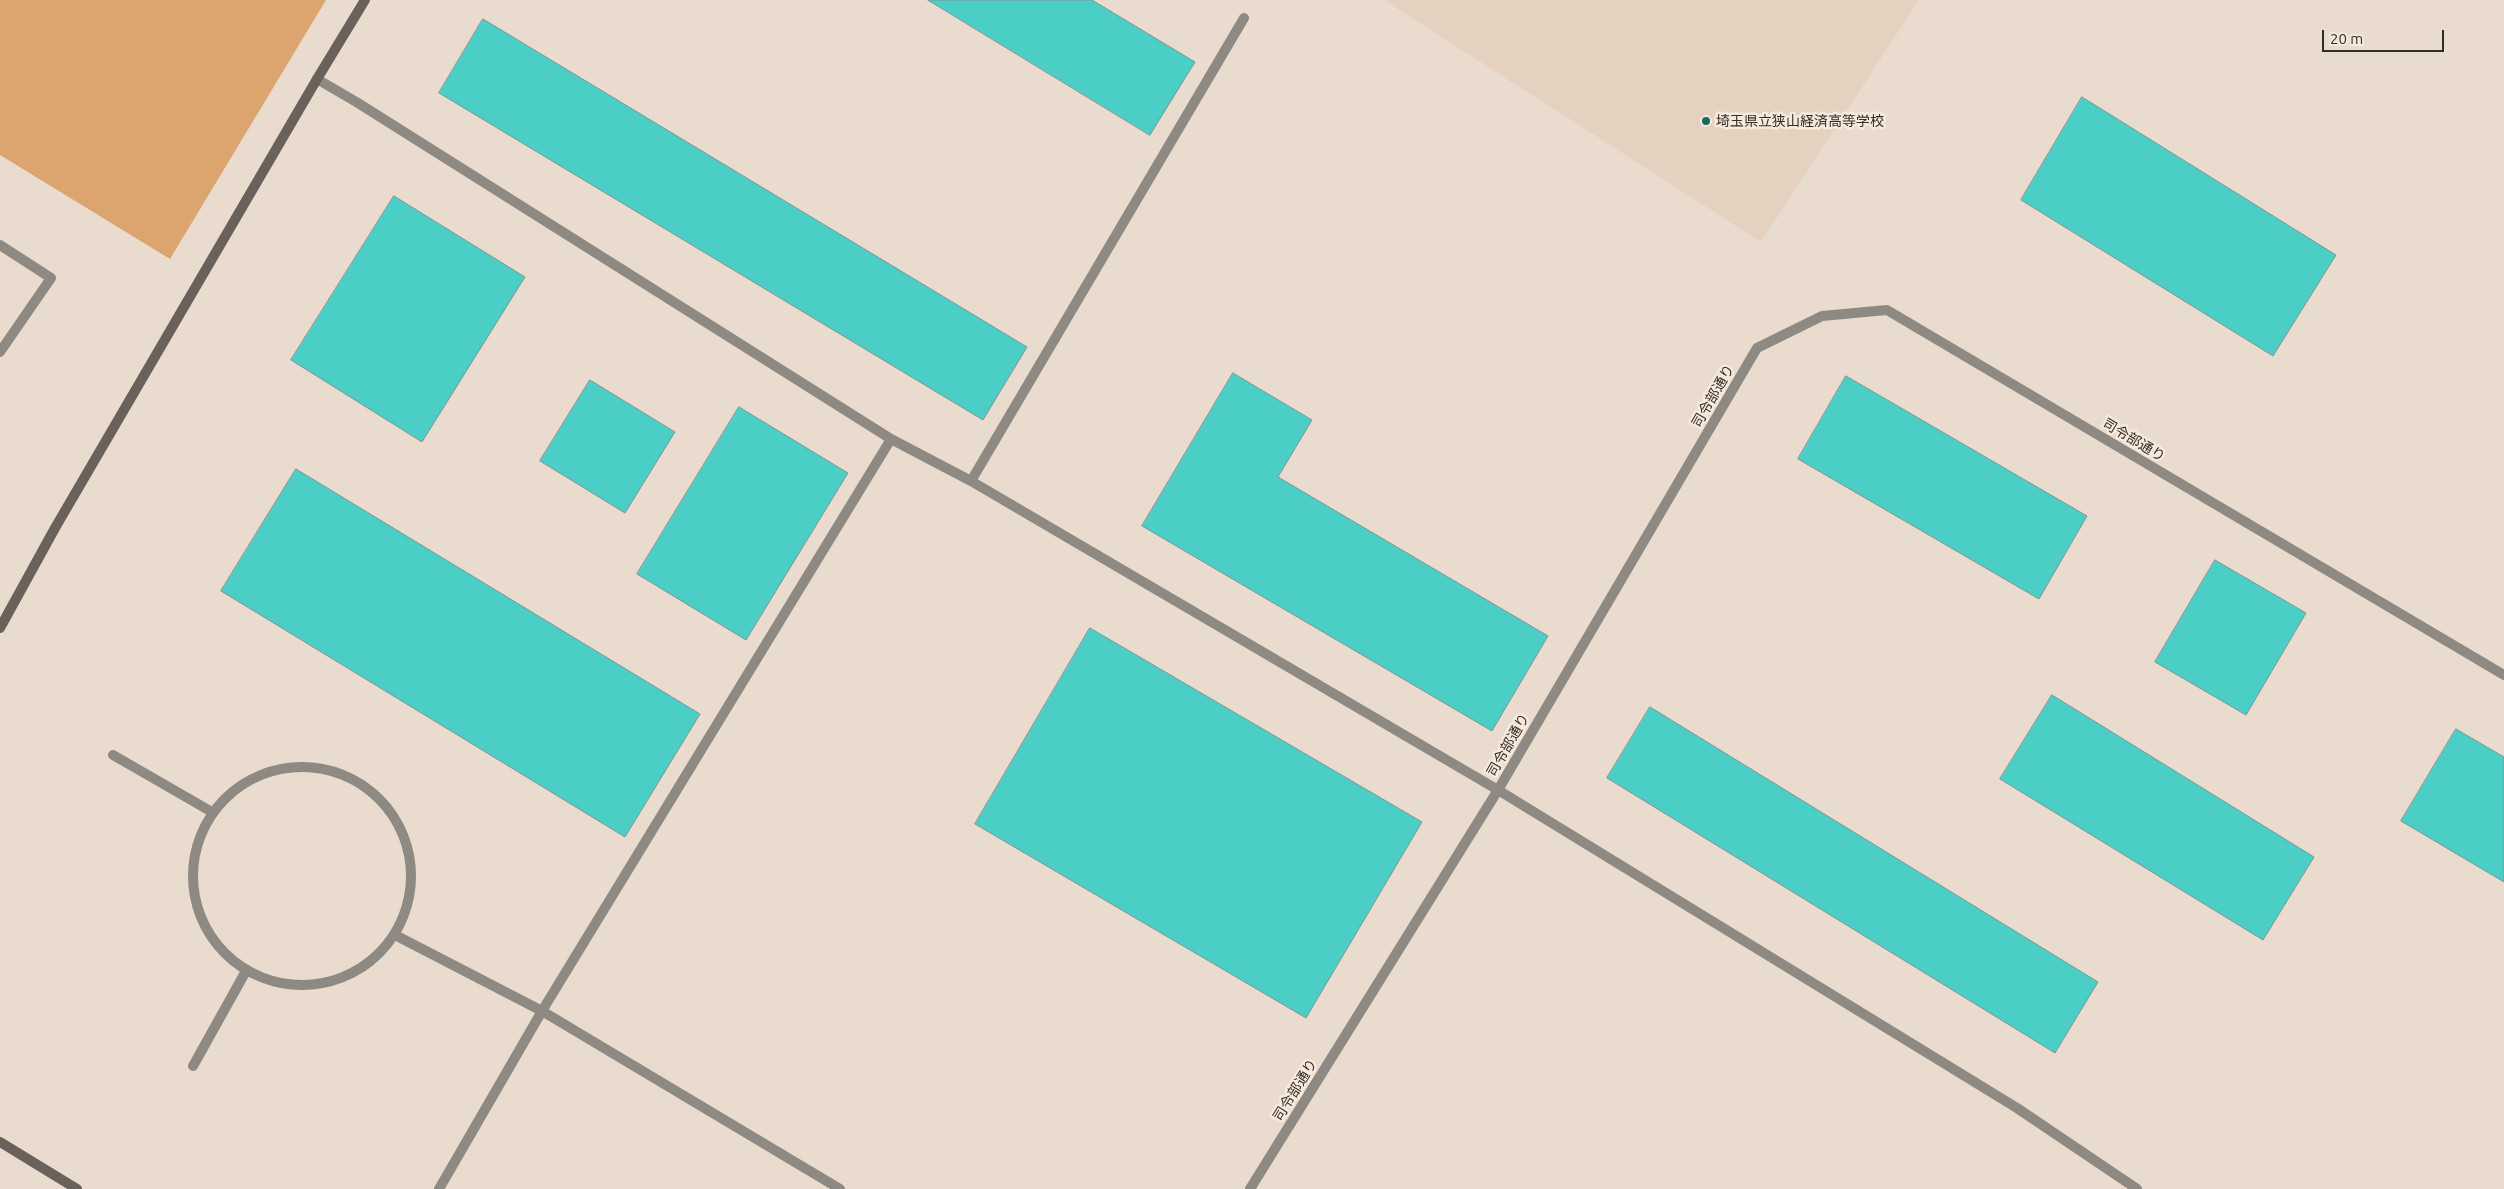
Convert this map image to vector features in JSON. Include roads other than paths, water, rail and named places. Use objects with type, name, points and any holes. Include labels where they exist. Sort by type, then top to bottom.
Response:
[{"type":"street","points":[[0,628],[55,528],[365,0]]},
{"type":"street","points":[[0,1142],[77,1189]]},
{"type":"lane","points":[[970,481],[1244,18]]},
{"type":"lane","points":[[317,79],[891,439],[970,481],[1498,790],[2017,1108],[2137,1189]]},
{"type":"lane","points":[[0,245],[51,278],[0,352]]},
{"type":"lane","name":"司令部通り","points":[[1250,1189],[1498,790],[1757,348],[1822,316],[1887,310],[2504,675]]},
{"type":"lane","points":[[438,1189],[542,1011],[891,439]]},
{"type":"lane","points":[[114,755],[212,812]]},
{"type":"lane","points":[[310,767],[347,776],[378,797],[400,827],[411,863],[409,900],[395,935],[373,960],[344,977],[311,986],[277,983],[246,970],[218,947],[199,916],[193,890],[192,881],[196,844],[212,812],[239,786],[273,770],[310,767]]},
{"type":"lane","points":[[395,935],[542,1011],[840,1189]]},
{"type":"lane","points":[[193,1066],[246,970]]},
{"type":"place","name":"埼玉県立狭山経済高等学校","points":[[1706,121]]}]
